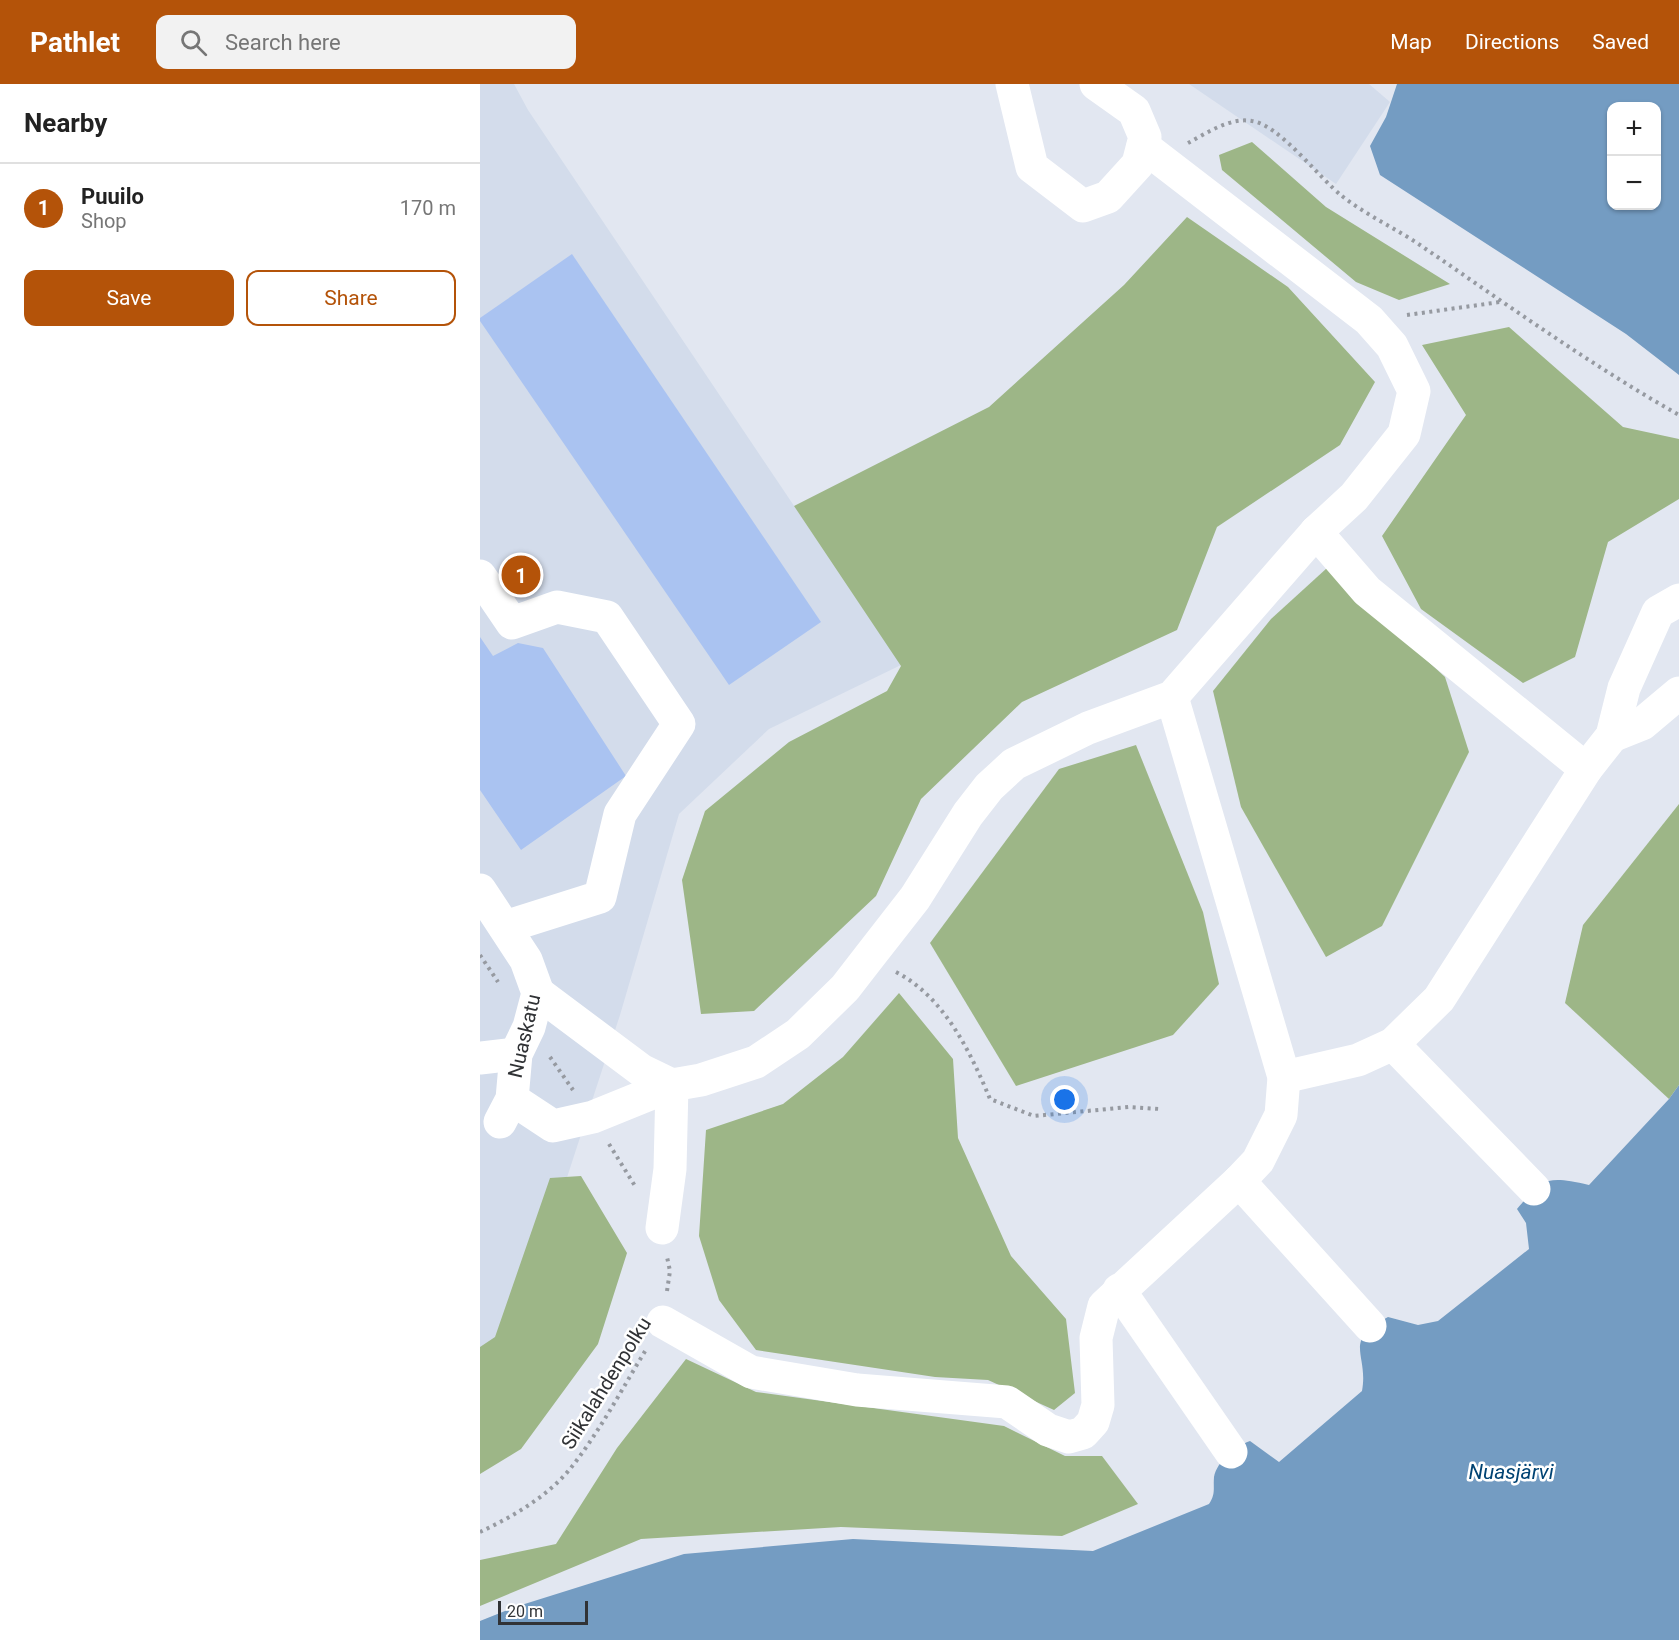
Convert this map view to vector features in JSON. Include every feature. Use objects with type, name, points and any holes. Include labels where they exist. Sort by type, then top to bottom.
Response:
[{"type":"street","points":[[1012,84],[1032,166],[1083,206],[1108,197],[1150,152]]},
{"type":"street","points":[[593,1117],[672,1085],[701,1080],[756,1062],[798,1034],[845,988],[915,898],[968,814],[989,787],[1014,764],[1088,728],[1172,697],[1316,532],[1354,497],[1404,434],[1414,390],[1392,346],[1369,320],[1150,152],[1134,111],[1096,84]]},
{"type":"street","points":[[1316,532],[1367,591],[1586,769]]},
{"type":"street","points":[[480,576],[512,623],[557,607],[607,617],[679,724],[620,814],[600,897],[505,927]]},
{"type":"street","points":[[1284,1077],[1358,1060],[1393,1044],[1439,999],[1586,769],[1612,736],[1624,688],[1658,612],[1679,600]]},
{"type":"street","points":[[1612,736],[1642,724],[1679,693]]},
{"type":"street","points":[[663,1322],[751,1372],[857,1390],[1007,1402],[1048,1430],[1069,1437],[1083,1433],[1093,1422],[1098,1406],[1096,1338],[1104,1306],[1258,1161],[1281,1115],[1284,1077],[1172,697]]},
{"type":"street","name":"Nuaskatu","points":[[480,890],[526,960],[538,993],[522,1041],[506,1111],[553,1126],[593,1117]]},
{"type":"street","points":[[538,993],[641,1070],[672,1085]]},
{"type":"street","points":[[480,1058],[522,1041]]},
{"type":"street","points":[[1393,1044],[1534,1189]]},
{"type":"street","points":[[662,1228],[670,1169],[672,1085]]},
{"type":"street","points":[[1239,1181],[1370,1326]]},
{"type":"street","points":[[1119,1290],[1231,1452]]},
{"type":"path","points":[[1150,152],[1226,123],[1252,120],[1273,130],[1343,197],[1418,244],[1634,390],[1679,415]]},
{"type":"path","points":[[1369,320],[1501,302]]},
{"type":"path","points":[[869,957],[909,978],[942,1010],[976,1065],[990,1098],[1034,1116],[1129,1107],[1160,1109]]},
{"type":"path","points":[[522,1041],[593,1117],[636,1188]]},
{"type":"path","name":"Siikalahdenpolku","points":[[480,1532],[507,1520],[542,1494],[570,1469],[663,1322],[670,1271],[662,1228]]},
{"type":"shaded area","points":[[480,84],[514,84],[528,110],[901,665],[769,729],[679,814],[620,1015],[511,1349],[480,1369]]},
{"type":"shaded area","points":[[1189,84],[1369,84],[1390,102],[1336,184]]},
{"type":"green space","points":[[1252,142],[1326,207],[1450,284],[1399,300],[1356,282],[1222,170],[1219,155]]},
{"type":"green space","points":[[1187,217],[1288,287],[1375,382],[1340,445],[1217,527],[1177,630],[1022,702],[921,799],[876,896],[754,1011],[701,1014],[682,880],[705,811],[789,742],[887,691],[901,666],[794,506],[989,407],[1124,285]]},
{"type":"green space","points":[[1509,327],[1623,427],[1679,439],[1679,499],[1608,542],[1575,657],[1523,683],[1421,609],[1382,536],[1466,415],[1422,345]]},
{"type":"green space","points":[[1327,568],[1445,677],[1469,752],[1382,926],[1326,957],[1241,807],[1213,691],[1271,619]]},
{"type":"green space","points":[[1136,745],[1203,912],[1219,984],[1173,1035],[1016,1086],[930,943],[1059,769]]},
{"type":"green space","points":[[1679,804],[1679,1085],[1669,1099],[1565,1003],[1583,925]]},
{"type":"green space","points":[[899,993],[953,1059],[958,1138],[1011,1256],[1066,1319],[1075,1393],[1054,1410],[988,1380],[935,1377],[756,1350],[719,1300],[699,1236],[706,1130],[783,1104],[843,1057]]},
{"type":"green space","points":[[581,1176],[627,1253],[598,1344],[521,1449],[480,1474],[480,1347],[495,1337],[550,1178]]},
{"type":"green space","points":[[686,1359],[756,1392],[1004,1426],[1065,1456],[1102,1456],[1138,1504],[1062,1536],[841,1527],[641,1539],[480,1606],[480,1560],[556,1544],[617,1448]]},
{"type":"water","points":[[1397,84],[1679,84],[1679,375],[1626,334],[1380,175],[1370,146],[1386,117]]},
{"type":"water","name":"Nuasjärvi","points":[[1679,1085],[1679,1640],[480,1640],[480,1621],[515,1607],[684,1554],[853,1539],[1093,1551],[1209,1504],[1213,1494],[1216,1471],[1228,1455],[1250,1441],[1279,1462],[1362,1391],[1360,1349],[1365,1334],[1388,1317],[1418,1325],[1438,1321],[1529,1249],[1526,1223],[1517,1209],[1526,1198],[1541,1185],[1555,1180],[1589,1185],[1669,1099]]},
{"type":"building","points":[[572,254],[821,622],[729,685],[480,321],[480,318]]},
{"type":"building","points":[[480,637],[493,656],[518,643],[543,648],[626,776],[521,850],[480,790]]},
{"type":"place","name":"Puuilo","points":[[521,575]]}]
